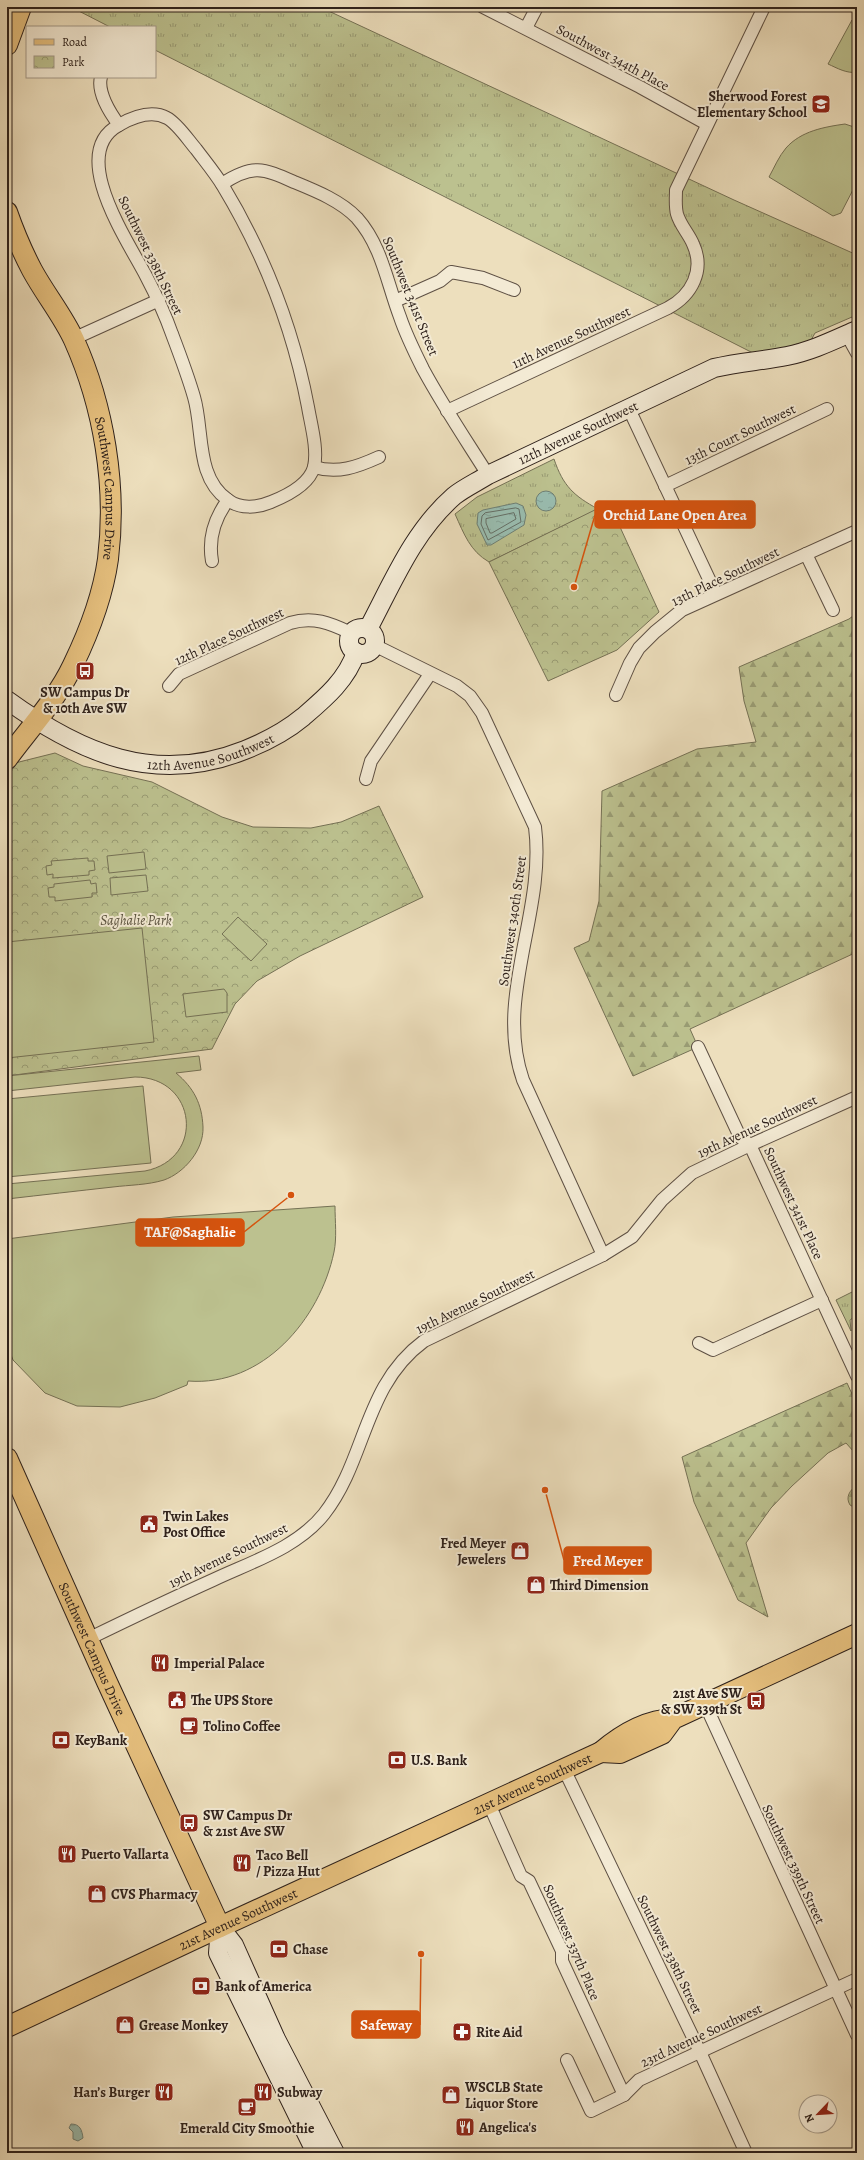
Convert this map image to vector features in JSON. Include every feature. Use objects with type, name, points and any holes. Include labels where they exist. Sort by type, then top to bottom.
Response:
[{"type":"main road","points":[[7,45],[21,7]]},
{"type":"main road","name":"Southwest Campus Drive","points":[[7,212],[15,236],[32,270],[73,339],[94,396],[106,452],[110,517],[108,559],[100,594],[73,666],[57,693],[7,759]]},
{"type":"main road","name":"Southwest Campus Drive","points":[[7,1458],[220,1927]]},
{"type":"main road","name":"21st Avenue Southwest","points":[[7,2027],[220,1927],[601,1752],[616,1738],[659,1719],[674,1719],[857,1634]]},
{"type":"street","name":"Southwest 344th Place","points":[[483,7],[526,28],[707,124]]},
{"type":"street","points":[[526,28],[537,7]]},
{"type":"street","points":[[707,124],[764,7]]},
{"type":"street","points":[[101,78],[106,101],[111,113],[119,125],[131,118],[153,114],[168,118],[187,138],[222,184],[257,247],[273,286],[298,359],[312,430],[314,468],[308,478],[297,489],[266,504],[247,507],[234,505],[228,500],[215,520],[210,547],[212,562]]},
{"type":"street","name":"11th Avenue Southwest","points":[[448,411],[679,302],[690,290],[696,276],[696,252],[677,215],[675,202],[676,190],[682,174],[707,124]]},
{"type":"street","name":"Southwest 338th Street","points":[[119,125],[109,130],[102,139],[99,151],[99,166],[103,186],[109,206],[159,300],[194,398],[204,464],[210,482],[219,494],[228,500]]},
{"type":"street","name":"Southwest 341st Street","points":[[222,184],[247,170],[261,169],[328,197],[356,217],[373,240],[400,318],[423,369],[488,476]]},
{"type":"street","points":[[395,301],[440,281],[450,272],[483,278],[514,290]]},
{"type":"street","points":[[73,339],[159,300]]},
{"type":"street","points":[[852,332],[857,353]]},
{"type":"street","name":"12th Avenue Southwest","points":[[7,700],[35,721],[66,738],[95,752],[126,761],[157,766],[209,762],[256,745],[274,737],[297,722],[331,692],[347,672],[356,652],[360,654],[368,652],[364,636],[409,551],[424,527],[455,495],[488,476],[714,368],[749,360],[788,356],[825,345],[852,332]]},
{"type":"street","points":[[629,409],[716,594]]},
{"type":"street","name":"13th Court Southwest","points":[[666,486],[827,409]]},
{"type":"street","points":[[314,468],[329,471],[342,470],[378,457]]},
{"type":"street","name":"13th Place Southwest","points":[[616,695],[630,663],[639,648],[655,632],[682,610],[857,531]]},
{"type":"street","points":[[806,554],[833,610]]},
{"type":"street","name":"12th Place Southwest","points":[[169,686],[179,674],[304,619],[322,620],[364,636]]},
{"type":"street","name":"Southwest 340th Street","points":[[364,636],[430,674],[457,686],[470,696],[482,714],[535,828],[537,842],[536,876],[514,1011],[516,1055],[520,1074],[603,1255]]},
{"type":"street","points":[[366,779],[371,761],[430,674]]},
{"type":"street","name":"Southwest 341st Place","points":[[698,1047],[740,1137],[750,1145],[857,1376]]},
{"type":"street","name":"19th Avenue Southwest","points":[[88,1639],[264,1557],[306,1532],[332,1502],[342,1485],[379,1395],[389,1376],[410,1351],[424,1341],[603,1255],[636,1234],[662,1200],[684,1179],[701,1168],[857,1097]]},
{"type":"street","points":[[699,1343],[713,1350],[822,1300]]},
{"type":"street","name":"Southwest 339th Street","points":[[705,1704],[857,2036]]},
{"type":"street","name":"Southwest 338th Street","points":[[564,1769],[700,2052],[746,2153]]},
{"type":"street","name":"Southwest 337th Place","points":[[488,1804],[521,1876],[529,1881],[562,1951],[562,1961],[624,2095]]},
{"type":"street","points":[[220,1927],[218,1953],[316,2153]]},
{"type":"street","points":[[220,1927],[234,1944],[276,2039],[335,2152]]},
{"type":"street","name":"23rd Avenue Southwest","points":[[567,2060],[592,2111],[624,2095],[640,2080],[857,1979]]},
{"type":"street","points":[[300,2120],[313,2122],[326,2149],[335,2152]]},
{"type":"green space","points":[[71,7],[320,7],[734,200],[857,255],[857,328],[852,317],[815,333],[810,342],[797,346],[753,353],[156,51],[156,26],[108,26]]},
{"type":"green space","points":[[857,19],[857,72],[842,70],[828,64],[852,20]]},
{"type":"green space","points":[[845,124],[857,128],[857,182],[841,213],[833,216],[769,177],[783,151],[792,142],[821,128]]},
{"type":"green space","points":[[554,459],[561,476],[570,489],[582,500],[598,509],[489,562],[482,558],[468,541],[455,514],[477,497]]},
{"type":"green space","points":[[609,503],[659,612],[617,650],[548,681],[489,562]]},
{"type":"green space","points":[[857,613],[857,952],[690,1029],[698,1047],[633,1076],[574,948],[589,941],[599,901],[602,791],[697,749],[756,742],[744,701],[739,667],[849,619]]},
{"type":"green space","name":"Saghalie Park","points":[[55,753],[83,766],[152,782],[222,817],[253,827],[311,828],[341,822],[379,806],[423,897],[300,956],[257,981],[235,1004],[212,1049],[7,1076],[7,765]]},
{"type":"green space","points":[[144,852],[146,869],[109,873],[107,856]]},
{"type":"green space","points":[[88,858],[88,861],[94,861],[95,870],[89,871],[89,875],[53,878],[53,874],[47,875],[46,866],[52,865],[51,861]]},
{"type":"green space","points":[[146,875],[148,891],[111,895],[110,878]]},
{"type":"green space","points":[[90,880],[91,884],[96,883],[97,893],[92,893],[92,897],[55,901],[55,897],[49,897],[48,888],[54,887],[54,884]]},
{"type":"green space","points":[[238,917],[267,944],[251,961],[222,934]]},
{"type":"green space","points":[[142,928],[154,1042],[7,1058],[7,942]]},
{"type":"green space","points":[[224,989],[227,993],[227,1012],[186,1017],[183,994]]},
{"type":"green space","points":[[199,1056],[201,1070],[176,1073],[188,1085],[196,1097],[201,1111],[203,1127],[200,1144],[196,1152],[191,1160],[179,1172],[164,1180],[152,1183],[7,1199],[7,1184],[145,1171],[165,1164],[178,1151],[185,1136],[186,1120],[181,1104],[171,1090],[156,1081],[135,1077],[7,1091],[7,1076]]},
{"type":"green space","points":[[143,1086],[151,1163],[7,1177],[7,1099]]},
{"type":"green space","points":[[335,1206],[336,1235],[334,1252],[327,1277],[316,1301],[301,1324],[284,1344],[263,1360],[240,1373],[215,1380],[188,1381],[187,1385],[155,1398],[120,1407],[77,1406],[45,1393],[13,1360],[7,1344],[7,1239],[173,1217]]},
{"type":"green space","points":[[852,1292],[857,1296],[857,1315],[850,1320],[851,1331],[836,1300]]},
{"type":"green space","points":[[847,1383],[857,1405],[857,1452],[854,1452],[846,1443],[828,1453],[792,1486],[771,1508],[746,1543],[768,1617],[738,1600],[694,1502],[682,1457]]},
{"type":"green space","points":[[857,1485],[857,1509],[850,1505],[848,1496],[850,1491]]},
{"type":"water","points":[[542,491],[550,491],[556,497],[556,505],[550,511],[542,511],[536,505],[536,497]]},
{"type":"water","points":[[516,503],[523,506],[526,515],[524,525],[491,545],[487,545],[477,524],[478,513],[483,510]]},
{"type":"water","points":[[71,2124],[77,2125],[80,2128],[83,2138],[78,2141],[73,2139],[73,2132],[69,2128]]},
{"type":"place","name":"Sherwood Forest Elementary School","points":[[821,104]]},
{"type":"place","name":"Orchid Lane Open Area","points":[[574,587]]},
{"type":"place","name":"SW Campus Dr & 10th Ave SW","points":[[85,671]]},
{"type":"place","name":"TAF@Saghalie","points":[[291,1195]]},
{"type":"place","name":"Fred Meyer","points":[[545,1490]]},
{"type":"place","name":"Twin Lakes Post Office","points":[[149,1524]]},
{"type":"place","name":"Fred Meyer Jewelers","points":[[520,1551]]},
{"type":"place","name":"Third Dimension","points":[[536,1585]]},
{"type":"place","name":"Imperial Palace","points":[[160,1663]]},
{"type":"place","name":"The UPS Store","points":[[177,1700]]},
{"type":"place","name":"21st Ave SW & SW 339th St","points":[[756,1701]]},
{"type":"place","name":"Tolino Coffee","points":[[189,1726]]},
{"type":"place","name":"KeyBank","points":[[61,1740]]},
{"type":"place","name":"U.S. Bank","points":[[397,1760]]},
{"type":"place","name":"SW Campus Dr & 21st Ave SW","points":[[189,1823]]},
{"type":"place","name":"Puerto Vallarta","points":[[67,1854]]},
{"type":"place","name":"Taco Bell / Pizza Hut","points":[[242,1863]]},
{"type":"place","name":"CVS Pharmacy","points":[[97,1894]]},
{"type":"place","name":"Chase","points":[[279,1949]]},
{"type":"place","name":"Safeway","points":[[421,1954]]},
{"type":"place","name":"Bank of America","points":[[201,1986]]},
{"type":"place","name":"Grease Monkey","points":[[125,2025]]},
{"type":"place","name":"Rite Aid","points":[[462,2032]]},
{"type":"place","name":"Han’s Burger","points":[[164,2092]]},
{"type":"place","name":"Subway","points":[[263,2092]]},
{"type":"place","name":"WSCLB State Liquor Store","points":[[451,2095]]},
{"type":"place","name":"Emerald City Smoothie","points":[[247,2107]]},
{"type":"place","name":"Angelica's","points":[[465,2127]]}]
